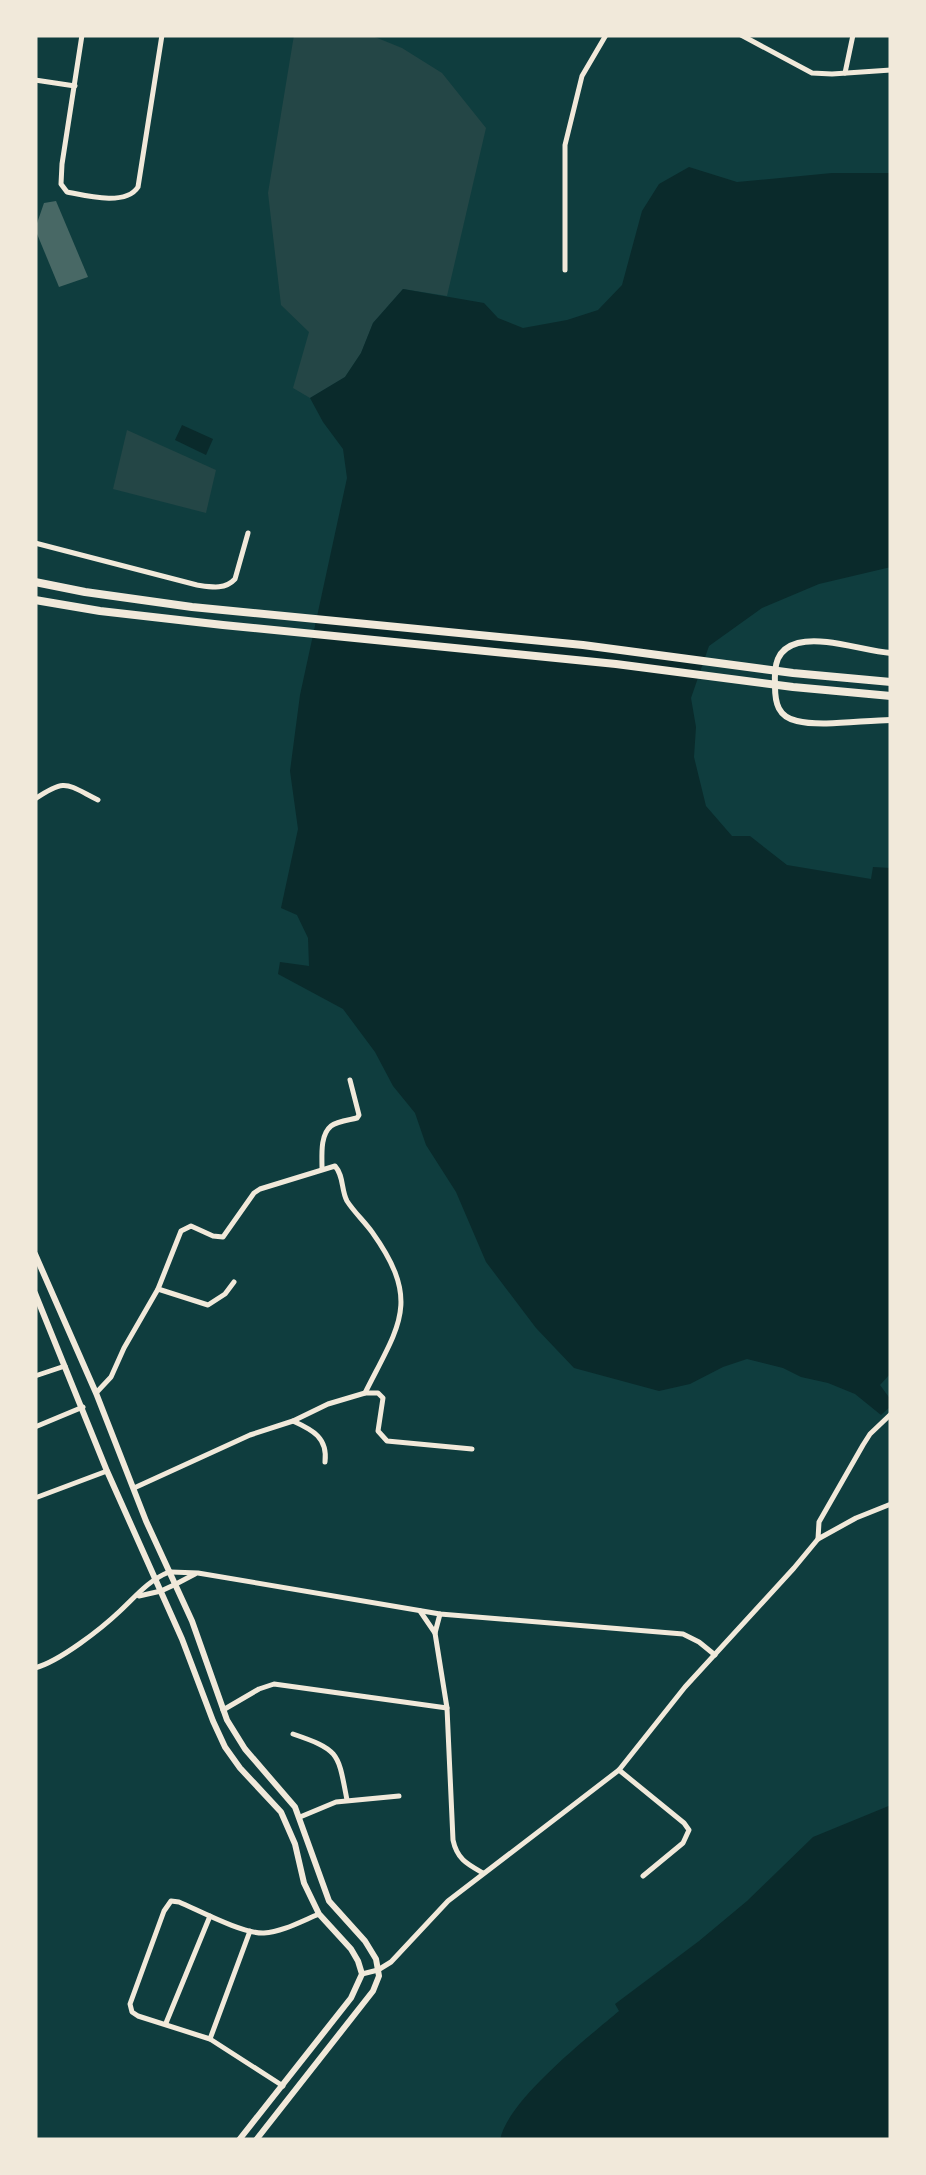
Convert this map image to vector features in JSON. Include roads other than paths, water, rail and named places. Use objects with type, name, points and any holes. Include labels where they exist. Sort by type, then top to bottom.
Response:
[{"type":"highway","points":[[35,582],[192,607],[583,645],[792,674],[891,682]]},
{"type":"highway","points":[[35,600],[88,609],[891,696]]},
{"type":"main road","points":[[891,654],[800,642],[784,650],[774,666],[777,706],[784,715],[801,722],[891,720]]},
{"type":"main road","points":[[35,1254],[192,1621],[232,1731],[287,1796],[300,1817],[329,1900],[376,1959],[378,1982],[364,2004],[256,2140]]},
{"type":"main road","points":[[35,1294],[107,1471],[182,1639],[212,1721],[240,1768],[287,1821],[304,1883],[319,1914],[356,1955],[362,1974],[351,1998],[239,2140]]},
{"type":"street","points":[[82,35],[60,178],[63,188],[72,193],[107,197],[132,195],[138,187],[162,35]]},
{"type":"street","points":[[565,270],[565,146],[582,76],[606,35]]},
{"type":"street","points":[[741,35],[812,73],[891,70]]},
{"type":"street","points":[[845,74],[852,35]]},
{"type":"street","points":[[35,80],[75,86]]},
{"type":"street","points":[[35,543],[216,588],[230,585],[235,579],[248,532]]},
{"type":"street","points":[[35,798],[61,784],[98,800]]},
{"type":"street","points":[[322,1168],[322,1146],[328,1128],[359,1115],[350,1080]]},
{"type":"street","points":[[96,1393],[111,1377],[158,1289],[181,1231],[191,1226],[223,1237],[254,1193],[335,1166],[346,1200],[372,1232],[400,1281],[398,1330],[365,1393]]},
{"type":"street","points":[[158,1289],[208,1304],[225,1294],[234,1282]]},
{"type":"street","points":[[35,1376],[66,1366]]},
{"type":"street","points":[[134,1488],[250,1435],[365,1393],[378,1393],[383,1398],[378,1430],[386,1441],[472,1449]]},
{"type":"street","points":[[35,1427],[83,1407]]},
{"type":"street","points":[[818,1539],[820,1522],[863,1445],[891,1414]]},
{"type":"street","points":[[293,1421],[321,1439],[325,1462]]},
{"type":"street","points":[[35,1498],[107,1471]]},
{"type":"street","points":[[362,1974],[378,1970],[396,1958],[448,1901],[619,1770],[685,1687],[818,1539],[891,1504]]},
{"type":"street","points":[[35,1668],[72,1648],[117,1615],[155,1578],[170,1572],[198,1573],[440,1614],[678,1633],[694,1638],[715,1655]]},
{"type":"street","points":[[136,1596],[162,1591],[198,1573]]},
{"type":"street","points":[[420,1611],[435,1633]]},
{"type":"street","points":[[440,1614],[435,1633],[447,1708],[453,1840],[455,1852],[464,1862],[483,1873]]},
{"type":"street","points":[[223,1710],[259,1688],[274,1684],[447,1708]]},
{"type":"street","points":[[293,1734],[327,1748],[336,1756],[347,1800]]},
{"type":"street","points":[[619,1770],[689,1830],[683,1843],[643,1876]]},
{"type":"street","points":[[300,1817],[347,1800],[400,1796]]},
{"type":"street","points":[[283,2086],[210,2039],[138,2016],[130,2004],[172,1900],[250,1931],[270,1932],[319,1914]]},
{"type":"street","points":[[166,2023],[210,1916]]},
{"type":"street","points":[[210,2039],[250,1931]]}]
